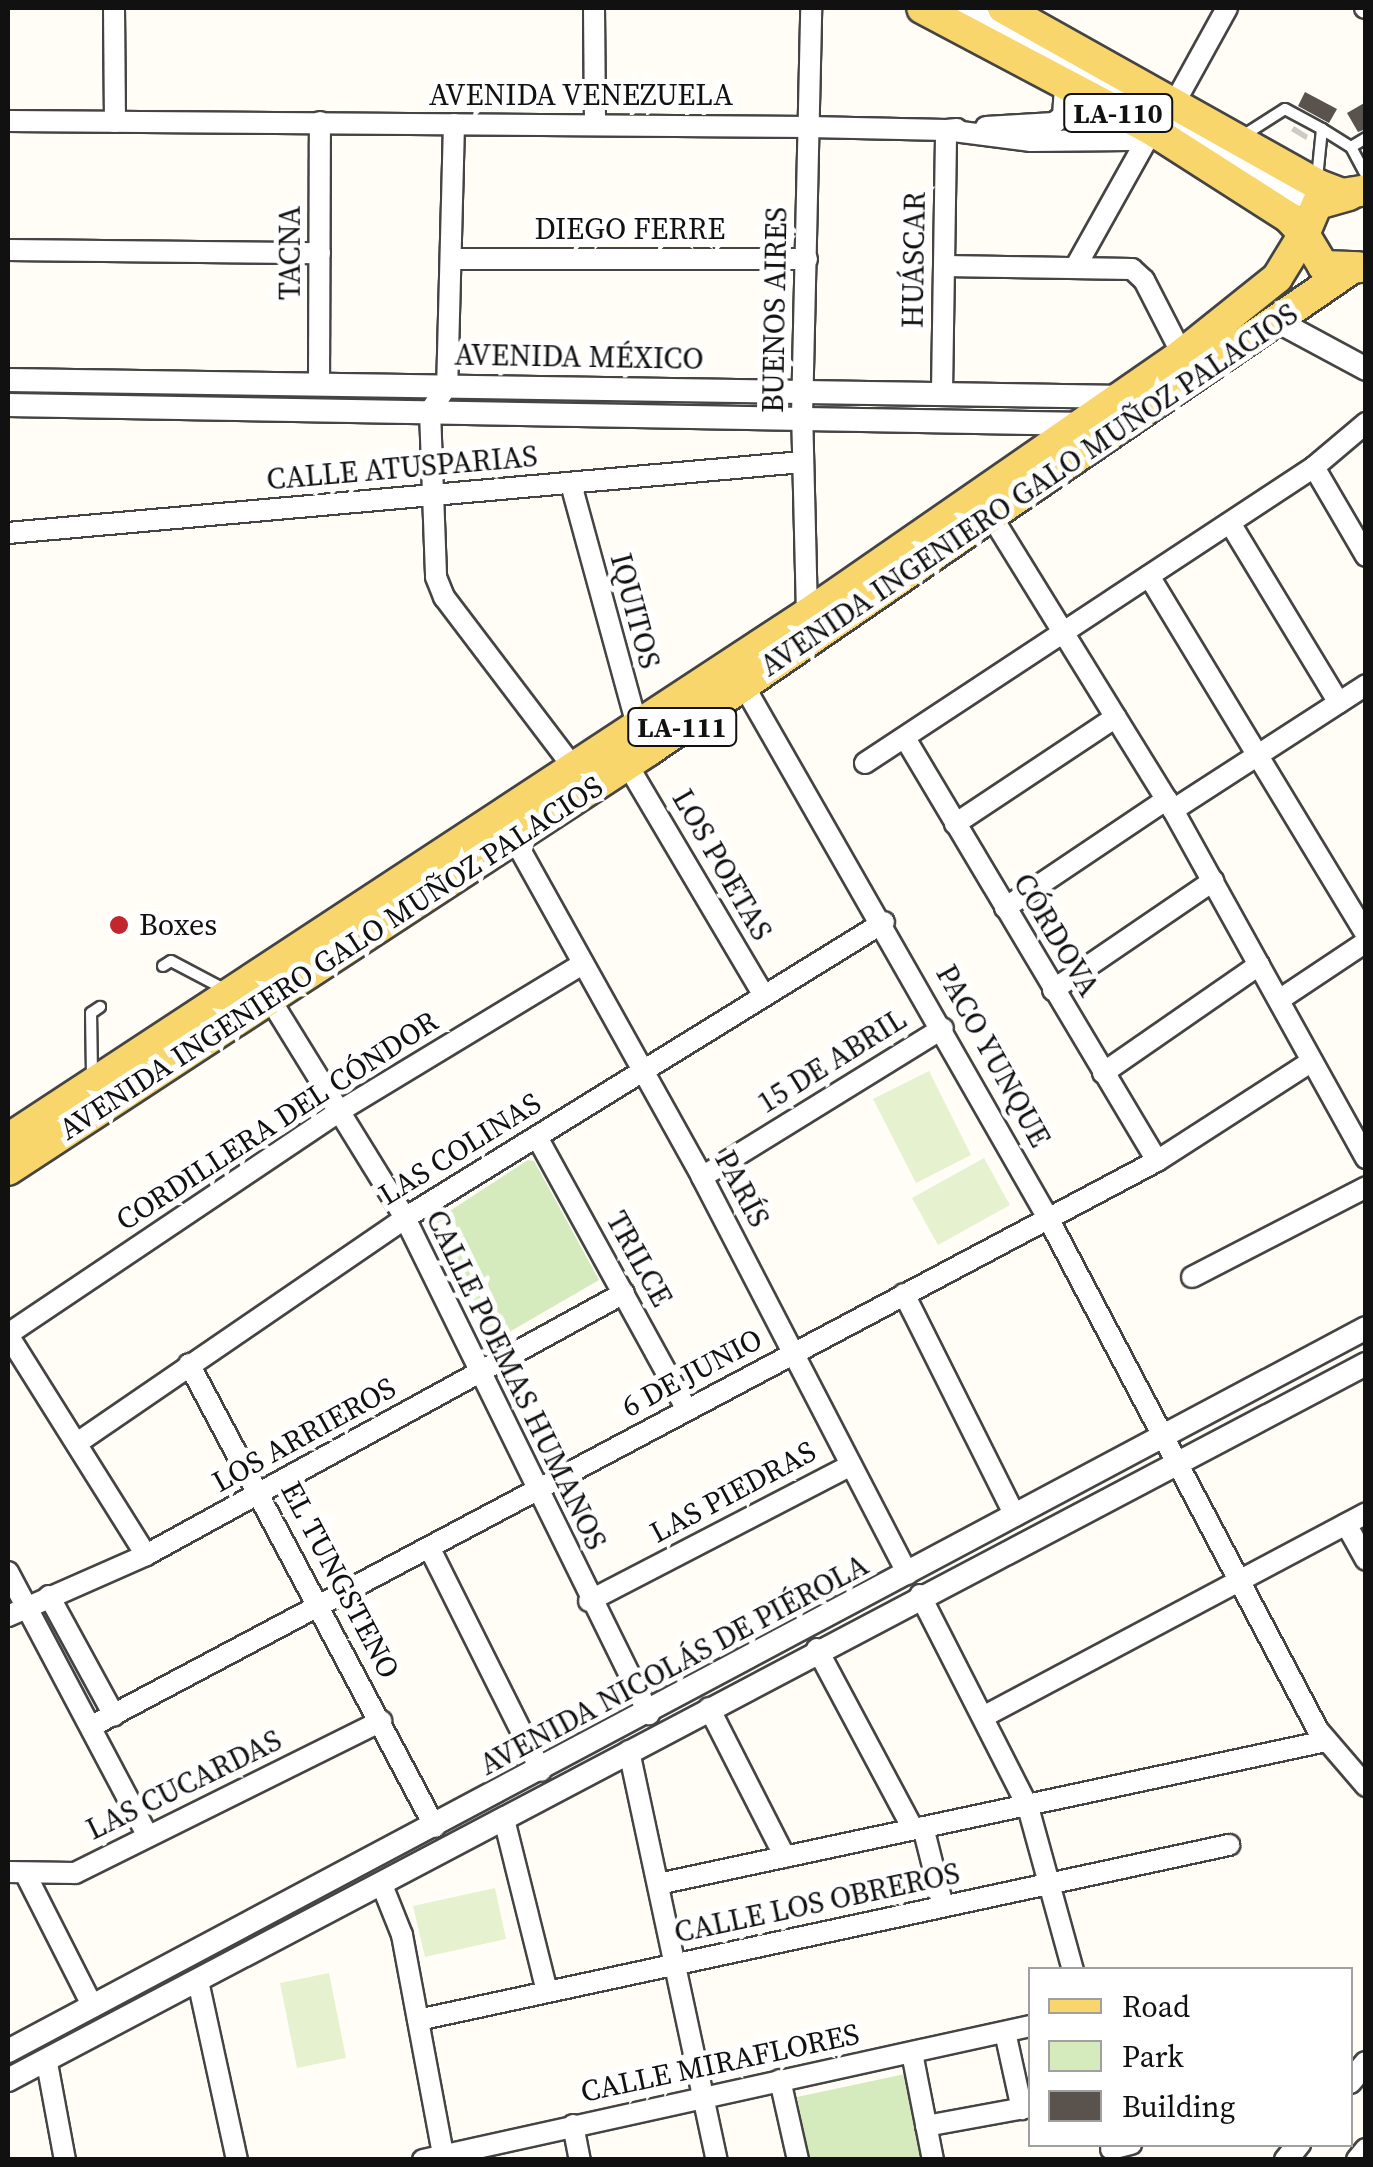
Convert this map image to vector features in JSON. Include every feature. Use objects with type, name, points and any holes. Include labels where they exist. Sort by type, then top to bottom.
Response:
[{"type":"main road","name":"LA-110","points":[[922,8],[1152,130],[1288,217],[1304,234],[1313,258],[1357,267]]},
{"type":"main road","name":"LA-110","points":[[1003,8],[1238,139],[1345,191]]},
{"type":"main road","name":"AVENIDA INGENIERO GALO MUÑOZ PALACIOS","points":[[1134,403],[1182,354],[1261,295],[1304,234],[1345,191]]},
{"type":"main road","name":"AVENIDA INGENIERO GALO MUÑOZ PALACIOS","points":[[8,1139],[251,988],[513,837],[637,748],[807,614],[1134,403],[1277,320],[1357,267]]},
{"type":"main road","name":"AVENIDA INGENIERO GALO MUÑOZ PALACIOS","points":[[8,1170],[251,988],[574,768],[637,748],[744,686],[992,517],[1097,429]]},
{"type":"street","points":[[114,8],[115,122]]},
{"type":"street","points":[[594,8],[595,124]]},
{"type":"street","name":"BUENOS AIRES","points":[[807,614],[802,416],[811,8]]},
{"type":"street","points":[[961,8],[1345,191]]},
{"type":"street","points":[[1174,104],[1226,8]]},
{"type":"street","points":[[946,130],[1054,123],[1064,116],[1065,84]]},
{"type":"street","name":"AVENIDA VENEZUELA","points":[[8,121],[809,127],[946,130],[1030,141],[1130,140],[1152,130]]},
{"type":"street","name":"TACNA","points":[[319,383],[320,122]]},
{"type":"street","points":[[454,124],[447,386],[430,410],[430,496],[436,577],[444,597],[574,768]]},
{"type":"street","name":"HUÁSCAR","points":[[942,392],[946,130]]},
{"type":"street","points":[[1075,268],[1152,130]]},
{"type":"street","points":[[8,250],[320,253]]},
{"type":"street","name":"DIEGO FERRE","points":[[452,259],[806,259]]},
{"type":"street","points":[[944,266],[1132,269],[1144,280],[1182,354]]},
{"type":"street","points":[[1277,320],[1366,369]]},
{"type":"street","name":"AVENIDA MÉXICO","points":[[8,380],[942,392],[1134,403]]},
{"type":"street","name":"AVENIDA MÉXICO","points":[[8,405],[802,416],[1097,429]]},
{"type":"street","points":[[865,764],[1314,467],[1366,423]]},
{"type":"street","name":"CALLE ATUSPARIAS","points":[[8,533],[802,462]]},
{"type":"street","points":[[1314,467],[1365,554]]},
{"type":"street","name":"IQUITOS","points":[[572,484],[637,748]]},
{"type":"street","points":[[992,517],[1170,804],[1366,1158]]},
{"type":"street","points":[[1230,522],[1339,703]]},
{"type":"street","points":[[1150,576],[1262,756],[1366,939],[1278,1000]]},
{"type":"street","points":[[1005,908],[1170,804],[1262,756],[1366,685]]},
{"type":"street","name":"PACO YUNQUE","points":[[744,686],[884,922],[1048,1218],[1166,1451],[1244,1579],[1326,1741],[1366,1786]]},
{"type":"street","points":[[956,824],[1116,717]]},
{"type":"street","name":"CÓRDOVA","points":[[905,738],[1156,1161]]},
{"type":"street","name":"LOS POETAS","points":[[637,748],[764,996]]},
{"type":"street","name":"PARÍS","points":[[513,837],[702,1177],[908,1574]]},
{"type":"street","points":[[1053,990],[1212,881]]},
{"type":"street","name":"LAS COLINAS","points":[[77,1443],[405,1218],[884,922]]},
{"type":"street","name":"CORDILLERA DEL CÓNDOR","points":[[8,1334],[338,1112],[582,964]]},
{"type":"street","points":[[1103,1073],[1259,965]]},
{"type":"street","name":"CALLE POEMAS HUMANOS","points":[[251,988],[338,1112],[405,1218],[483,1370],[590,1601],[650,1714]]},
{"type":"street","name":"15 DE ABRIL","points":[[702,1177],[943,1028]]},
{"type":"street","name":"6 DE JUNIO","points":[[92,1726],[323,1607],[1156,1161],[1312,1060]]},
{"type":"street","name":"TRILCE","points":[[537,1136],[687,1410]]},
{"type":"street","points":[[1192,1278],[1366,1187]]},
{"type":"street","name":"LOS ARRIEROS","points":[[8,1616],[146,1556],[624,1293]]},
{"type":"street","points":[[904,1294],[1015,1516]]},
{"type":"street","name":"AVENIDA NICOLÁS DE PIÉROLA","points":[[8,2080],[382,1885],[920,1595],[1366,1328]]},
{"type":"street","points":[[8,1334],[146,1556]]},
{"type":"street","name":"EL TUNGSTENO","points":[[189,1364],[323,1607],[435,1827]]},
{"type":"street","name":"AVENIDA NICOLÁS DE PIÉROLA","points":[[8,2051],[650,1714],[1015,1516],[1366,1364]]},
{"type":"street","name":"LAS PIEDRAS","points":[[590,1601],[850,1465]]},
{"type":"street","points":[[982,1717],[1366,1514]]},
{"type":"street","points":[[1346,1524],[1366,1560]]},
{"type":"street","points":[[430,1549],[540,1771]]},
{"type":"street","points":[[8,1572],[148,1836]]},
{"type":"street","points":[[920,1595],[1028,1807],[1072,1967]]},
{"type":"street","points":[[49,1596],[114,1715]]},
{"type":"street","points":[[816,1649],[918,1828],[943,1906]]},
{"type":"street","points":[[710,1708],[785,1857]]},
{"type":"street","name":"LAS CUCARDAS","points":[[16,1872],[74,1872],[381,1721]]},
{"type":"street","points":[[658,1884],[1326,1741]]},
{"type":"street","points":[[629,1751],[717,2160]]},
{"type":"street","points":[[504,1819],[546,1992]]},
{"type":"street","name":"CALLE LOS OBREROS","points":[[418,2020],[1229,1845]]},
{"type":"street","points":[[16,1872],[93,2007]]},
{"type":"street","points":[[382,1885],[402,1935],[437,2158]]},
{"type":"street","points":[[198,1981],[238,2160]]},
{"type":"street","name":"CALLE MIRAFLORES","points":[[437,2158],[1028,2026]]},
{"type":"street","points":[[926,2126],[1026,2108],[1005,2032]]},
{"type":"street","points":[[912,2053],[933,2160]]},
{"type":"street","points":[[47,2063],[65,2160]]},
{"type":"street","points":[[780,2080],[798,2160]]},
{"type":"street","points":[[573,2125],[580,2160]]},
{"type":"street","points":[[1358,2160],[1366,2150]]},
{"type":"lane","points":[[1238,139],[1285,109],[1351,147]]},
{"type":"lane","points":[[1322,129],[1345,191]]},
{"type":"lane","points":[[1351,147],[1366,138]]},
{"type":"lane","points":[[1345,191],[1351,147]]},
{"type":"lane","points":[[163,966],[171,961],[251,988]]},
{"type":"lane","points":[[92,1084],[90,1014],[100,1006]]},
{"type":"green space","points":[[929,1071],[971,1155],[916,1183],[873,1099]]},
{"type":"green space","points":[[984,1158],[1010,1205],[938,1245],[912,1198]]},
{"type":"green space","points":[[528,1160],[534,1161],[599,1280],[492,1342],[425,1227]]},
{"type":"green space","points":[[495,1888],[506,1939],[425,1957],[413,1906]]},
{"type":"green space","points":[[329,1973],[346,2058],[297,2068],[280,1983]]},
{"type":"green space","points":[[905,2074],[924,2159],[810,2159],[797,2097]]},
{"type":"building","points":[[1305,92],[1337,109],[1329,123],[1298,106]]},
{"type":"building","points":[[1366,102],[1366,129],[1358,132],[1347,113]]},
{"type":"place","name":"Boxes","points":[[119,925]]}]
